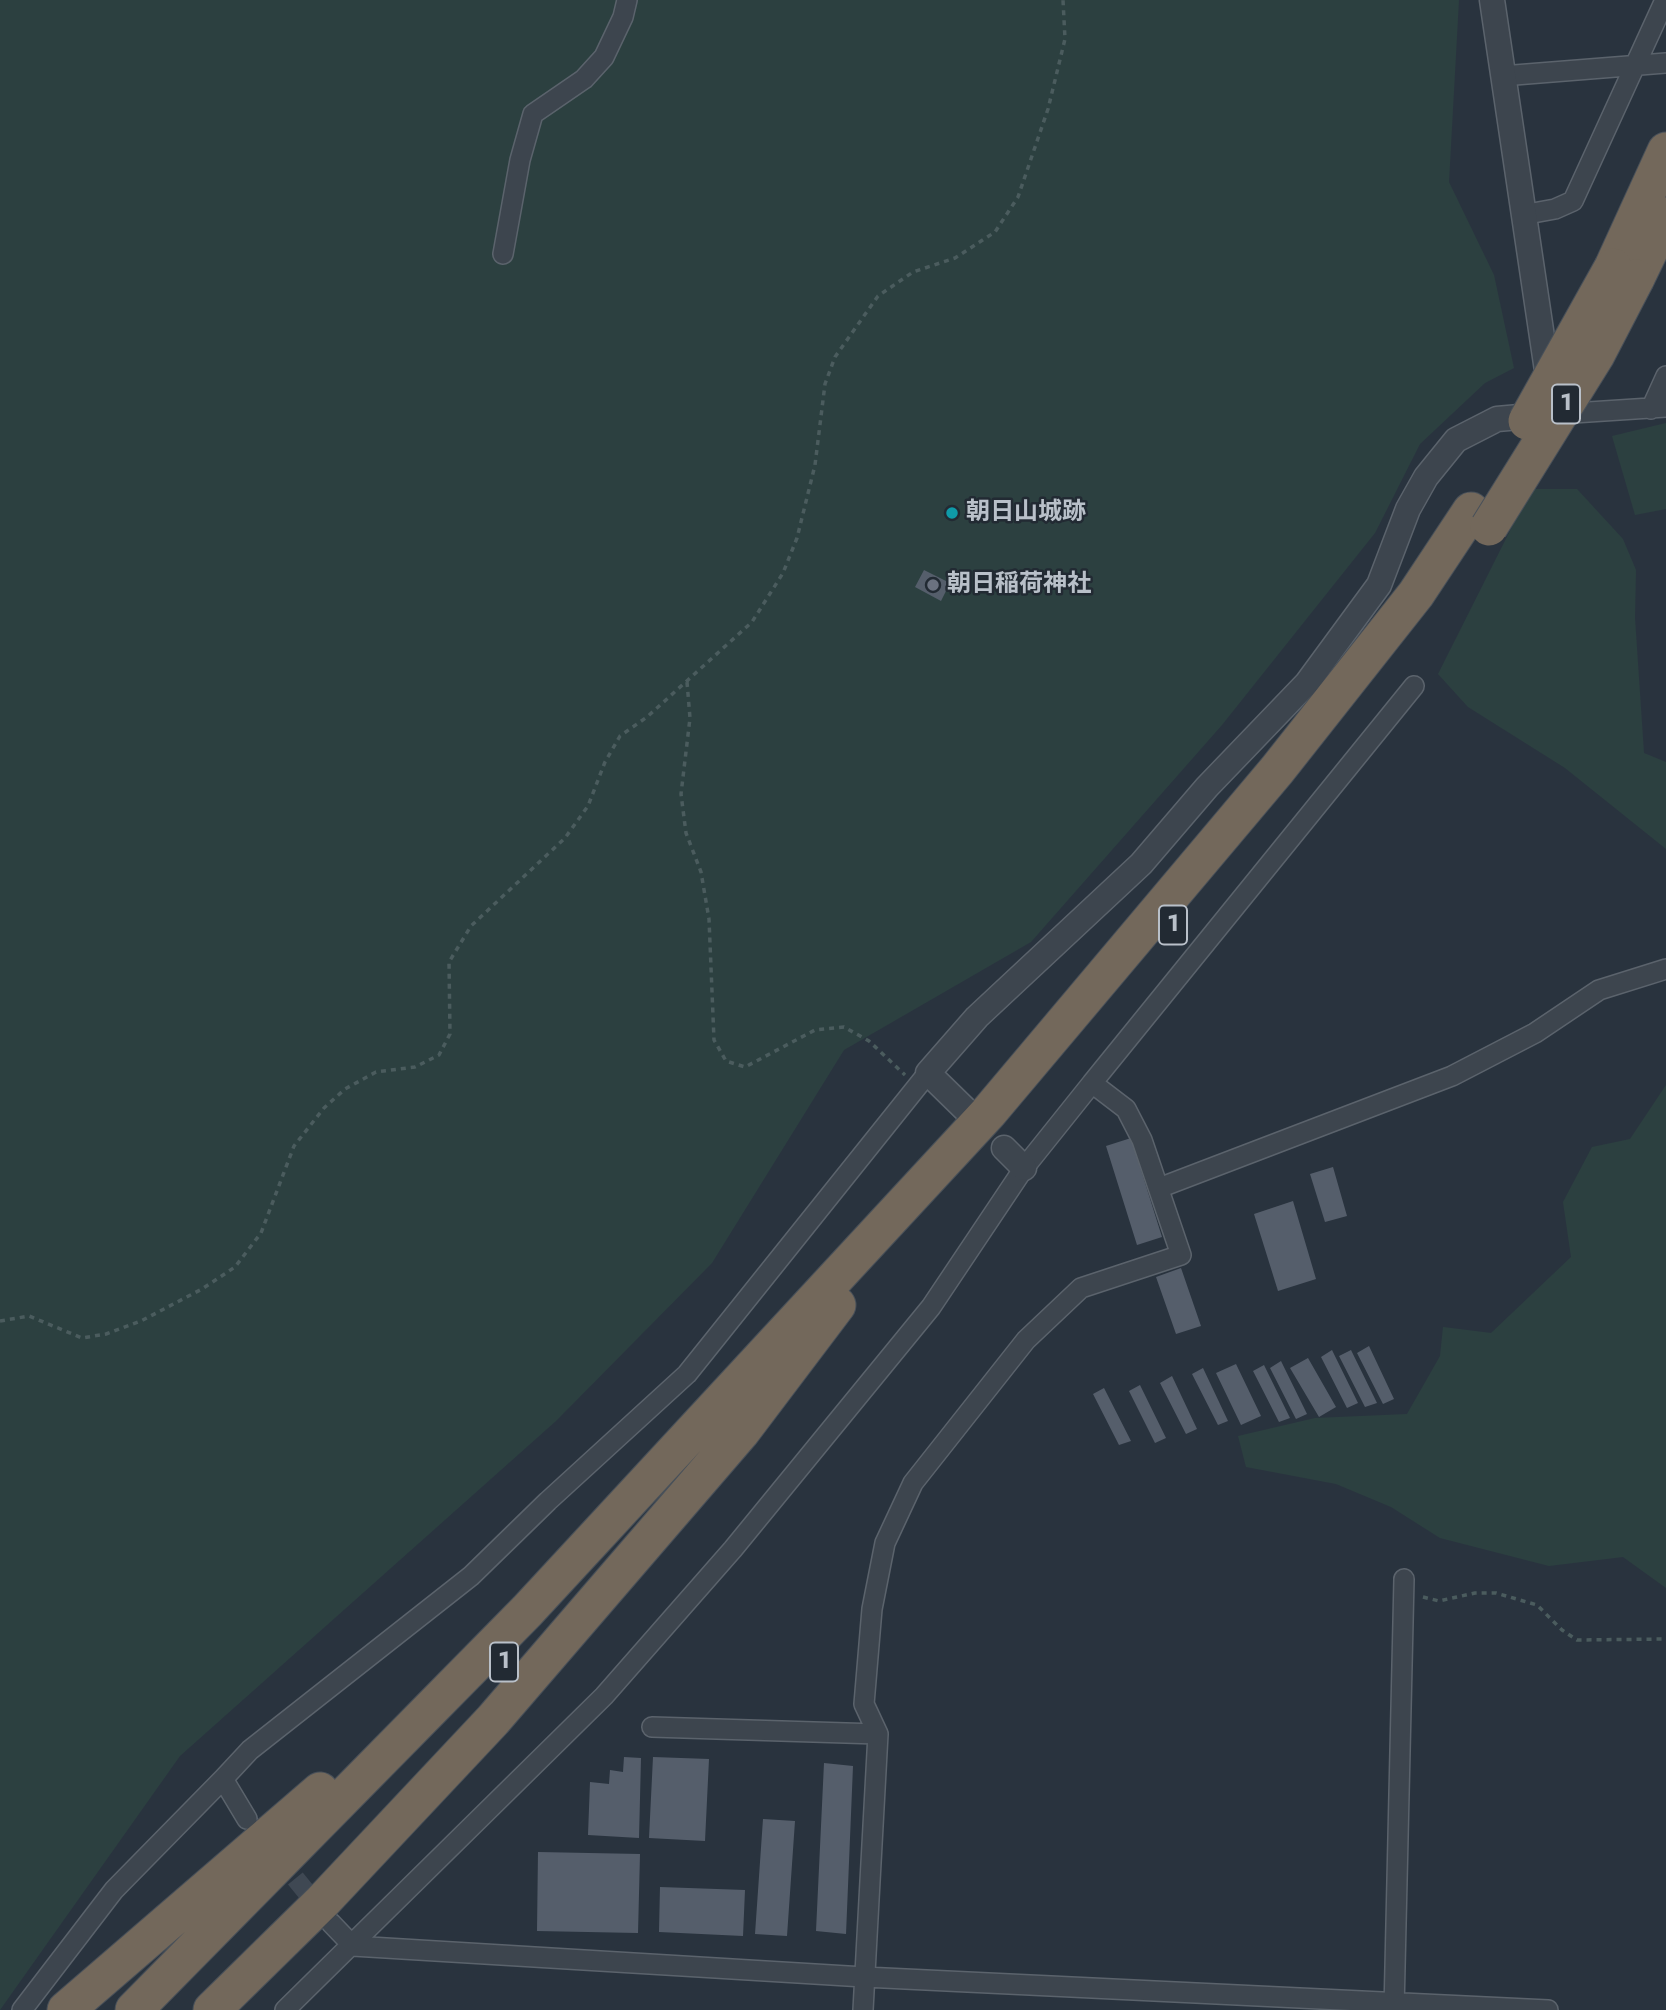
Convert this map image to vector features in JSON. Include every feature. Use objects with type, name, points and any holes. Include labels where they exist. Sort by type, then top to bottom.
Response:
[{"type":"highway","points":[[1625,272],[1666,151]]},
{"type":"highway","name":"1","points":[[162,2010],[540,1626],[998,1134],[1292,784],[1435,606],[1480,519],[1596,355],[1625,272],[1666,216]]},
{"type":"highway","points":[[134,2010],[547,1588],[996,1103],[1277,770],[1416,594],[1480,519]]},
{"type":"highway","points":[[212,2010],[322,1902],[493,1720],[741,1432],[837,1305]]},
{"type":"highway","points":[[66,2010],[338,1775],[547,1588]]},
{"type":"street","points":[[503,254],[520,160],[533,114],[584,79],[604,57],[624,17],[627,0]]},
{"type":"street","points":[[1492,0],[1522,215],[1554,414]]},
{"type":"street","points":[[1522,215],[1555,209],[1573,201],[1665,0]]},
{"type":"street","points":[[1502,76],[1666,63]]},
{"type":"street","points":[[22,2010],[114,1890],[250,1750],[471,1576],[548,1500],[687,1374],[922,1080],[977,1017],[1142,864],[1207,787],[1307,682],[1379,585],[1408,509],[1426,477],[1456,440],[1497,419],[1658,408],[1666,376]]},
{"type":"street","points":[[285,2010],[353,1947],[604,1696],[733,1549],[931,1307],[1024,1168],[1414,686]]},
{"type":"street","points":[[1158,1188],[1452,1076],[1535,1033],[1599,990],[1666,968]]},
{"type":"street","points":[[922,1080],[970,1114]]},
{"type":"street","points":[[863,2010],[878,1734],[864,1704],[872,1609],[885,1543],[913,1483],[1026,1340],[1081,1288],[1181,1255],[1143,1140],[1126,1109],[1092,1083]]},
{"type":"street","points":[[1004,1148],[1024,1168]]},
{"type":"street","points":[[1394,2006],[1404,1586]]},
{"type":"street","points":[[652,1727],[878,1734]]},
{"type":"street","points":[[223,1779],[247,1819]]},
{"type":"street","points":[[331,1923],[353,1947],[1394,2006],[1548,2010]]},
{"type":"path","points":[[0,1321],[29,1316],[82,1338],[106,1334],[141,1321],[202,1289],[235,1267],[261,1233],[294,1146],[324,1108],[345,1089],[376,1072],[415,1067],[439,1055],[450,1034],[449,962],[471,926],[565,838],[588,806],[605,762],[620,736],[648,717],[707,660],[752,622],[783,573],[797,538],[814,465],[822,397],[835,357],[878,296],[913,272],[955,258],[995,232],[1018,197],[1054,86],[1065,39],[1063,0]]},
{"type":"path","points":[[687,682],[690,718],[681,794],[686,833],[701,872],[709,919],[714,1040],[726,1061],[745,1067],[816,1030],[844,1027],[869,1041],[922,1080]]},
{"type":"path","points":[[1404,1586],[1439,1601],[1475,1593],[1496,1593],[1537,1605],[1562,1630],[1577,1640],[1666,1639]]},
{"type":"green space","points":[[0,0],[1459,0],[1449,182],[1494,275],[1514,368],[1485,383],[1420,444],[1375,533],[1222,725],[1031,942],[844,1050],[712,1263],[556,1421],[180,1756],[0,2010]]},
{"type":"green space","points":[[1666,423],[1666,509],[1635,515],[1612,436]]},
{"type":"green space","points":[[1531,489],[1577,489],[1623,539],[1636,570],[1635,618],[1644,753],[1666,762],[1666,849],[1565,768],[1468,707],[1438,674]]},
{"type":"green space","points":[[1666,1085],[1666,1588],[1623,1557],[1549,1566],[1440,1538],[1391,1507],[1336,1484],[1246,1467],[1238,1436],[1315,1418],[1407,1414],[1440,1356],[1443,1327],[1491,1333],[1571,1257],[1563,1202],[1592,1147],[1630,1139]]},
{"type":"building","name":"朝日稲荷神社","points":[[924,570],[950,583],[941,601],[915,587]]},
{"type":"building","points":[[1131,1138],[1162,1237],[1137,1245],[1106,1146]]},
{"type":"building","points":[[1333,1167],[1347,1216],[1325,1222],[1310,1174]]},
{"type":"building","points":[[1293,1201],[1316,1279],[1278,1291],[1254,1214]]},
{"type":"building","points":[[1181,1268],[1201,1326],[1176,1334],[1156,1277]]},
{"type":"building","points":[[1369,1346],[1394,1399],[1383,1404],[1357,1353]]},
{"type":"building","points":[[1332,1350],[1358,1403],[1347,1408],[1321,1357]]},
{"type":"building","points":[[1351,1350],[1377,1403],[1365,1407],[1339,1356]]},
{"type":"building","points":[[1308,1358],[1336,1407],[1319,1417],[1290,1368]]},
{"type":"building","points":[[1281,1361],[1307,1414],[1296,1419],[1270,1368]]},
{"type":"building","points":[[1236,1364],[1261,1416],[1241,1425],[1216,1373]]},
{"type":"building","points":[[1264,1365],[1290,1418],[1279,1422],[1253,1371]]},
{"type":"building","points":[[1203,1368],[1228,1421],[1218,1425],[1192,1374]]},
{"type":"building","points":[[1172,1376],[1197,1429],[1186,1434],[1160,1383]]},
{"type":"building","points":[[1140,1385],[1166,1438],[1155,1443],[1129,1391]]},
{"type":"building","points":[[1104,1388],[1131,1441],[1119,1445],[1093,1394]]},
{"type":"building","points":[[624,1757],[641,1758],[639,1838],[588,1835],[590,1782],[609,1784],[610,1770],[623,1772]]},
{"type":"building","points":[[653,1757],[709,1759],[705,1841],[649,1838]]},
{"type":"building","points":[[824,1763],[853,1766],[846,1934],[816,1931]]},
{"type":"building","points":[[763,1819],[795,1821],[787,1936],[755,1934]]},
{"type":"building","points":[[538,1852],[640,1854],[638,1933],[537,1931]]},
{"type":"building","points":[[660,1887],[745,1890],[743,1936],[659,1932]]},
{"type":"tunnel","points":[[277,1856],[322,1911]]},
{"type":"place","name":"朝日山城跡","points":[[952,513]]},
{"type":"place","name":"朝日稲荷神社","points":[[933,585]]}]
